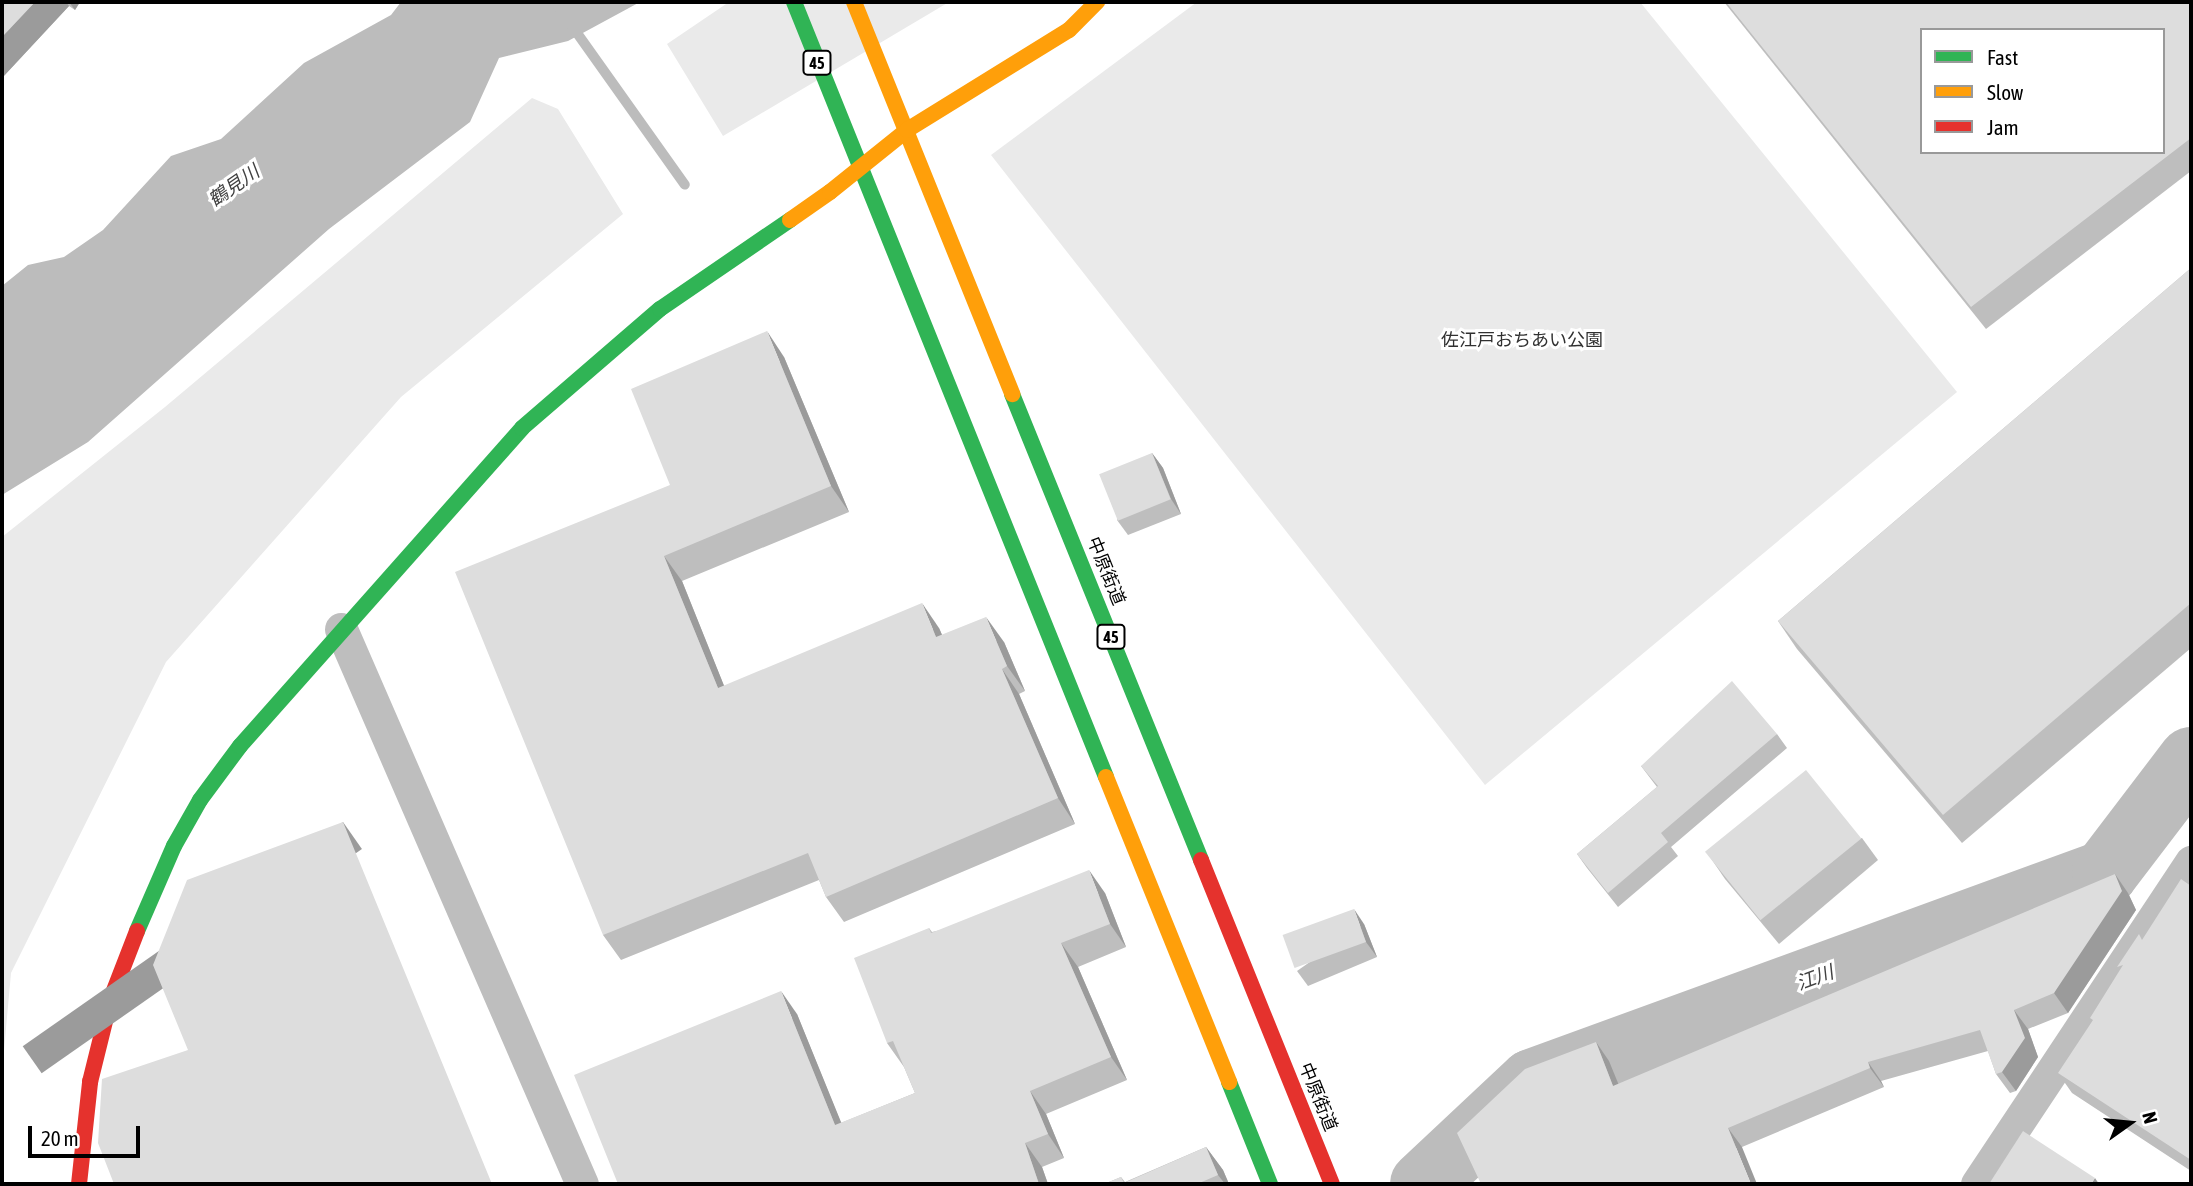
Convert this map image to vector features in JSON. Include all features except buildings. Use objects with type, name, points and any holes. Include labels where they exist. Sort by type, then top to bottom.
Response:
[{"type":"main road","name":"45","points":[[794,2],[1270,1184]]},
{"type":"main road","name":"中原街道","points":[[854,2],[1332,1184]]},
{"type":"main road","points":[[79,1184],[90,1082],[106,1014],[150,896],[200,800],[240,746],[522,428],[598,359],[660,309],[830,192],[907,130],[1069,30],[1097,2]]},
{"type":"street","points":[[341,629],[582,1184]]},
{"type":"street","points":[[1977,1184],[2191,862]]},
{"type":"green space","points":[[729,2],[949,2],[723,136],[667,44]]},
{"type":"green space","name":"佐江戸おちあい公園","points":[[1197,2],[1640,2],[1957,392],[1485,785],[991,155]]},
{"type":"green space","points":[[532,98],[558,109],[623,214],[401,397],[166,662],[11,973],[2,1073],[2,537],[165,407]]},
{"type":"water","name":"鶴見川","points":[[401,2],[640,2],[568,41],[499,58],[470,122],[329,229],[88,442],[2,495],[2,286],[28,265],[64,257],[103,230],[171,156],[221,139],[304,63],[391,15]]},
{"type":"waterway","points":[[555,2],[685,185]]},
{"type":"waterway","name":"江川","points":[[1423,1184],[1532,1082],[2105,873],[2191,760]]},
{"type":"traffic: fast","points":[[794,2],[1106,777]]},
{"type":"traffic: fast","points":[[137,931],[174,846],[200,800],[240,746],[522,428],[660,309],[790,220]]},
{"type":"traffic: fast","points":[[1012,394],[1201,860]]},
{"type":"traffic: fast","points":[[1229,1082],[1270,1184]]},
{"type":"traffic: slow","points":[[854,2],[1012,394]]},
{"type":"traffic: slow","points":[[790,220],[830,192],[907,130],[1069,30],[1097,2]]},
{"type":"traffic: slow","points":[[1106,777],[1229,1082]]},
{"type":"traffic: jam","points":[[1201,860],[1332,1184]]},
{"type":"traffic: jam","points":[[79,1184],[90,1082],[110,1001],[137,931]]}]
